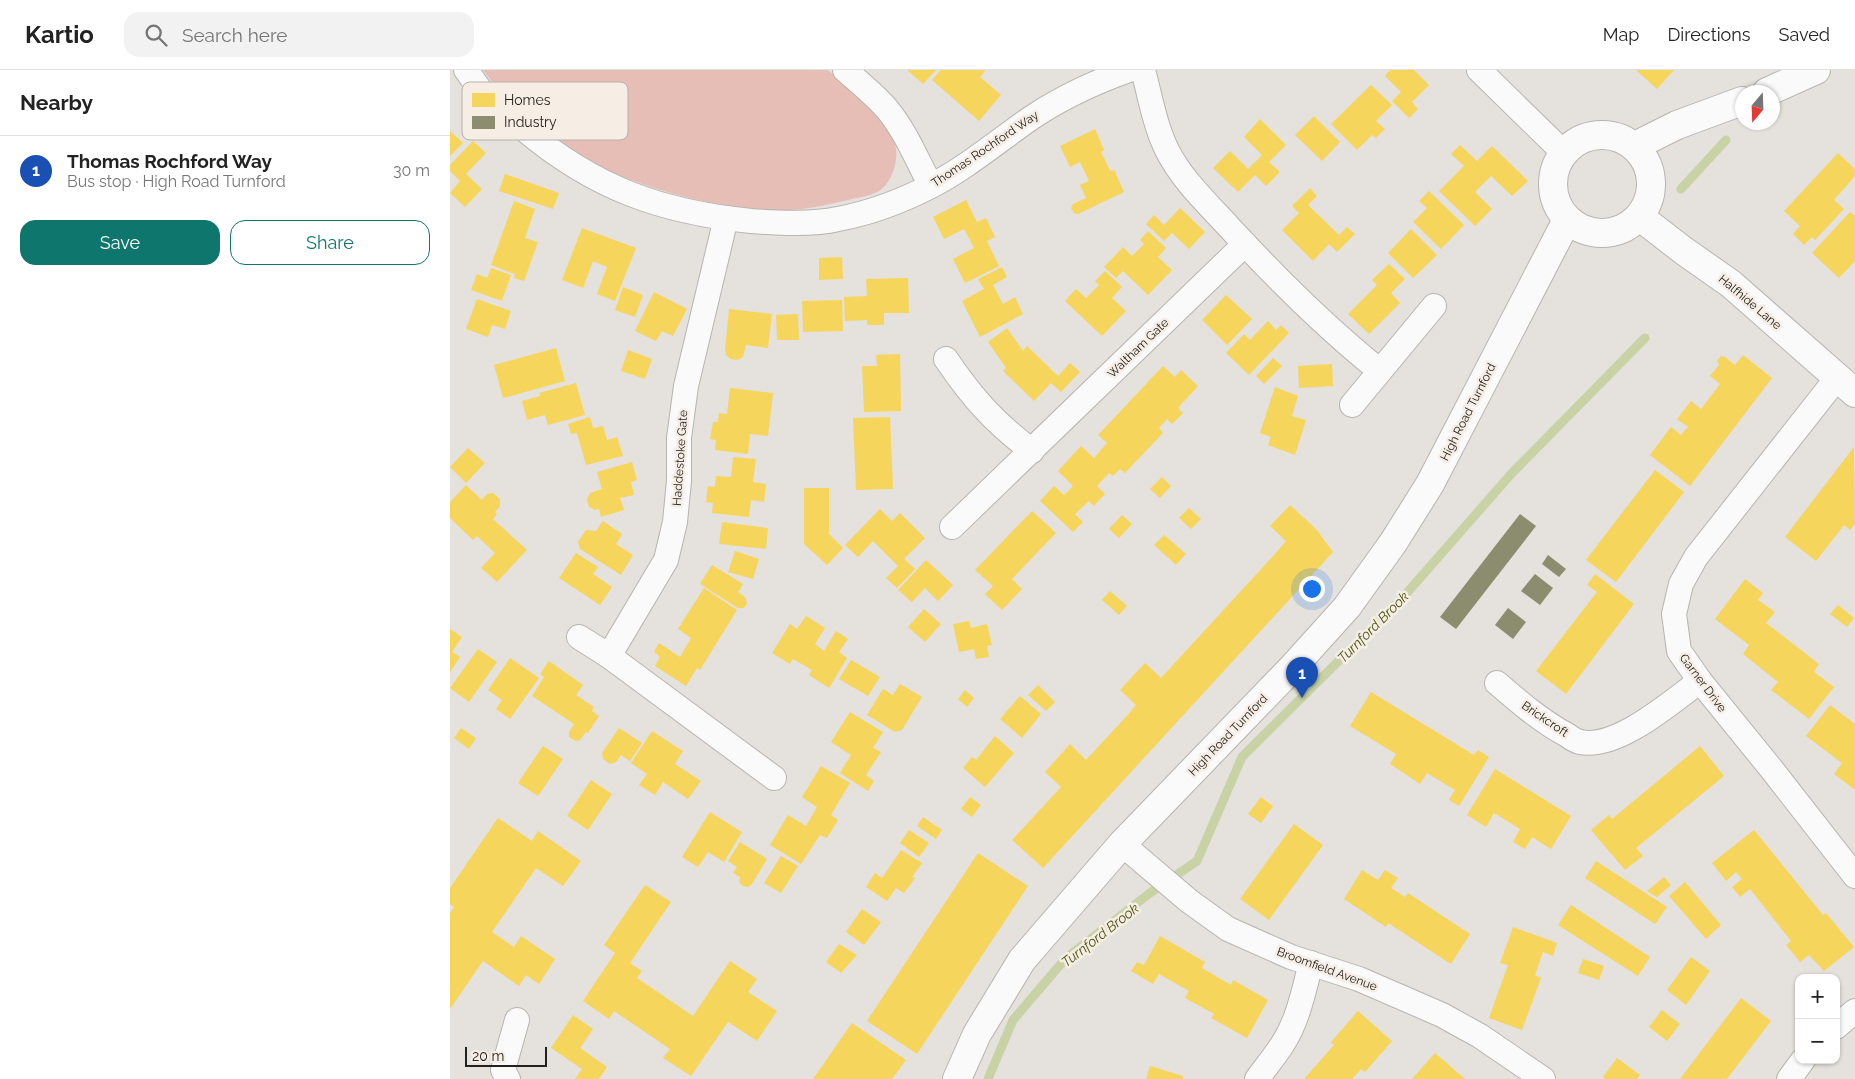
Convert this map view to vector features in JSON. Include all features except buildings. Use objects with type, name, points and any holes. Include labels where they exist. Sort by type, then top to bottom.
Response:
[{"type":"main road","points":[[1780,86],[1816,70]]},
{"type":"main road","points":[[1635,146],[1677,126],[1735,104]]},
{"type":"main road","points":[[1605,134],[1635,146],[1650,169],[1652,188],[1640,217],[1623,229],[1594,234],[1567,220],[1556,206],[1552,178],[1563,152],[1587,136],[1605,134]]},
{"type":"main road","name":"Halfhide Lane","points":[[1640,217],[1731,284],[1846,386]]},
{"type":"main road","name":"High Road Turnford","points":[[957,1079],[977,1034],[1022,960],[1122,844],[1298,662],[1347,607],[1393,543],[1430,484],[1567,220]]},
{"type":"street","name":"Thomas Rochford Way","points":[[466,70],[475,82]]},
{"type":"street","points":[[845,70],[887,109],[902,130],[931,186]]},
{"type":"street","name":"Thomas Rochford Way","points":[[538,140],[582,171],[639,198],[677,210],[726,218],[780,223],[837,220],[882,207],[931,186],[988,150],[1032,118],[1100,81],[1129,70]]},
{"type":"street","points":[[1143,70],[1166,148],[1191,186],[1272,273],[1344,342],[1380,371]]},
{"type":"street","points":[[1479,70],[1563,152]]},
{"type":"street","name":"Haddestoke Gate","points":[[609,656],[666,560],[676,514],[679,481],[679,438],[686,386],[726,218]]},
{"type":"street","name":"Waltham Gate","points":[[952,527],[1032,452],[1245,244]]},
{"type":"street","points":[[1352,405],[1434,306]]},
{"type":"street","points":[[946,359],[964,386],[983,409],[1003,429],[1032,452]]},
{"type":"street","name":"Garner Drive","points":[[1846,386],[1696,557],[1681,584],[1674,614],[1679,651],[1700,681],[1855,876]]},
{"type":"street","points":[[579,637],[609,656],[774,778]]},
{"type":"street","name":"Brickcroft","points":[[1497,683],[1528,710],[1557,730],[1579,742],[1600,743],[1627,732],[1700,681]]},
{"type":"street","name":"Broomfield Avenue","points":[[1122,844],[1156,875],[1228,930],[1291,957],[1359,979],[1442,1016],[1480,1036],[1543,1079]]},
{"type":"street","points":[[1257,1079],[1282,1045],[1289,1031],[1304,991],[1311,963]]},
{"type":"street","points":[[1840,1024],[1855,1011]]},
{"type":"street","points":[[508,1079],[503,1070],[518,1020]]},
{"type":"street","points":[[1789,1079],[1800,1064]]},
{"type":"shaded area","points":[[483,70],[828,70],[868,106],[887,129],[896,149],[895,167],[890,179],[877,192],[815,207],[792,210],[750,209],[703,201],[657,189],[616,174],[579,156],[556,140],[628,140],[628,82],[493,82]]},
{"type":"waterway","name":"Turnford Brook","points":[[1681,189],[1726,140]]},
{"type":"waterway","name":"Turnford Brook","points":[[988,1079],[1013,1020],[1066,958],[1150,893],[1197,861],[1242,757],[1405,595],[1512,473],[1645,338]]},
{"type":"place","name":"Thomas Rochford Way","points":[[1302,698]]}]
